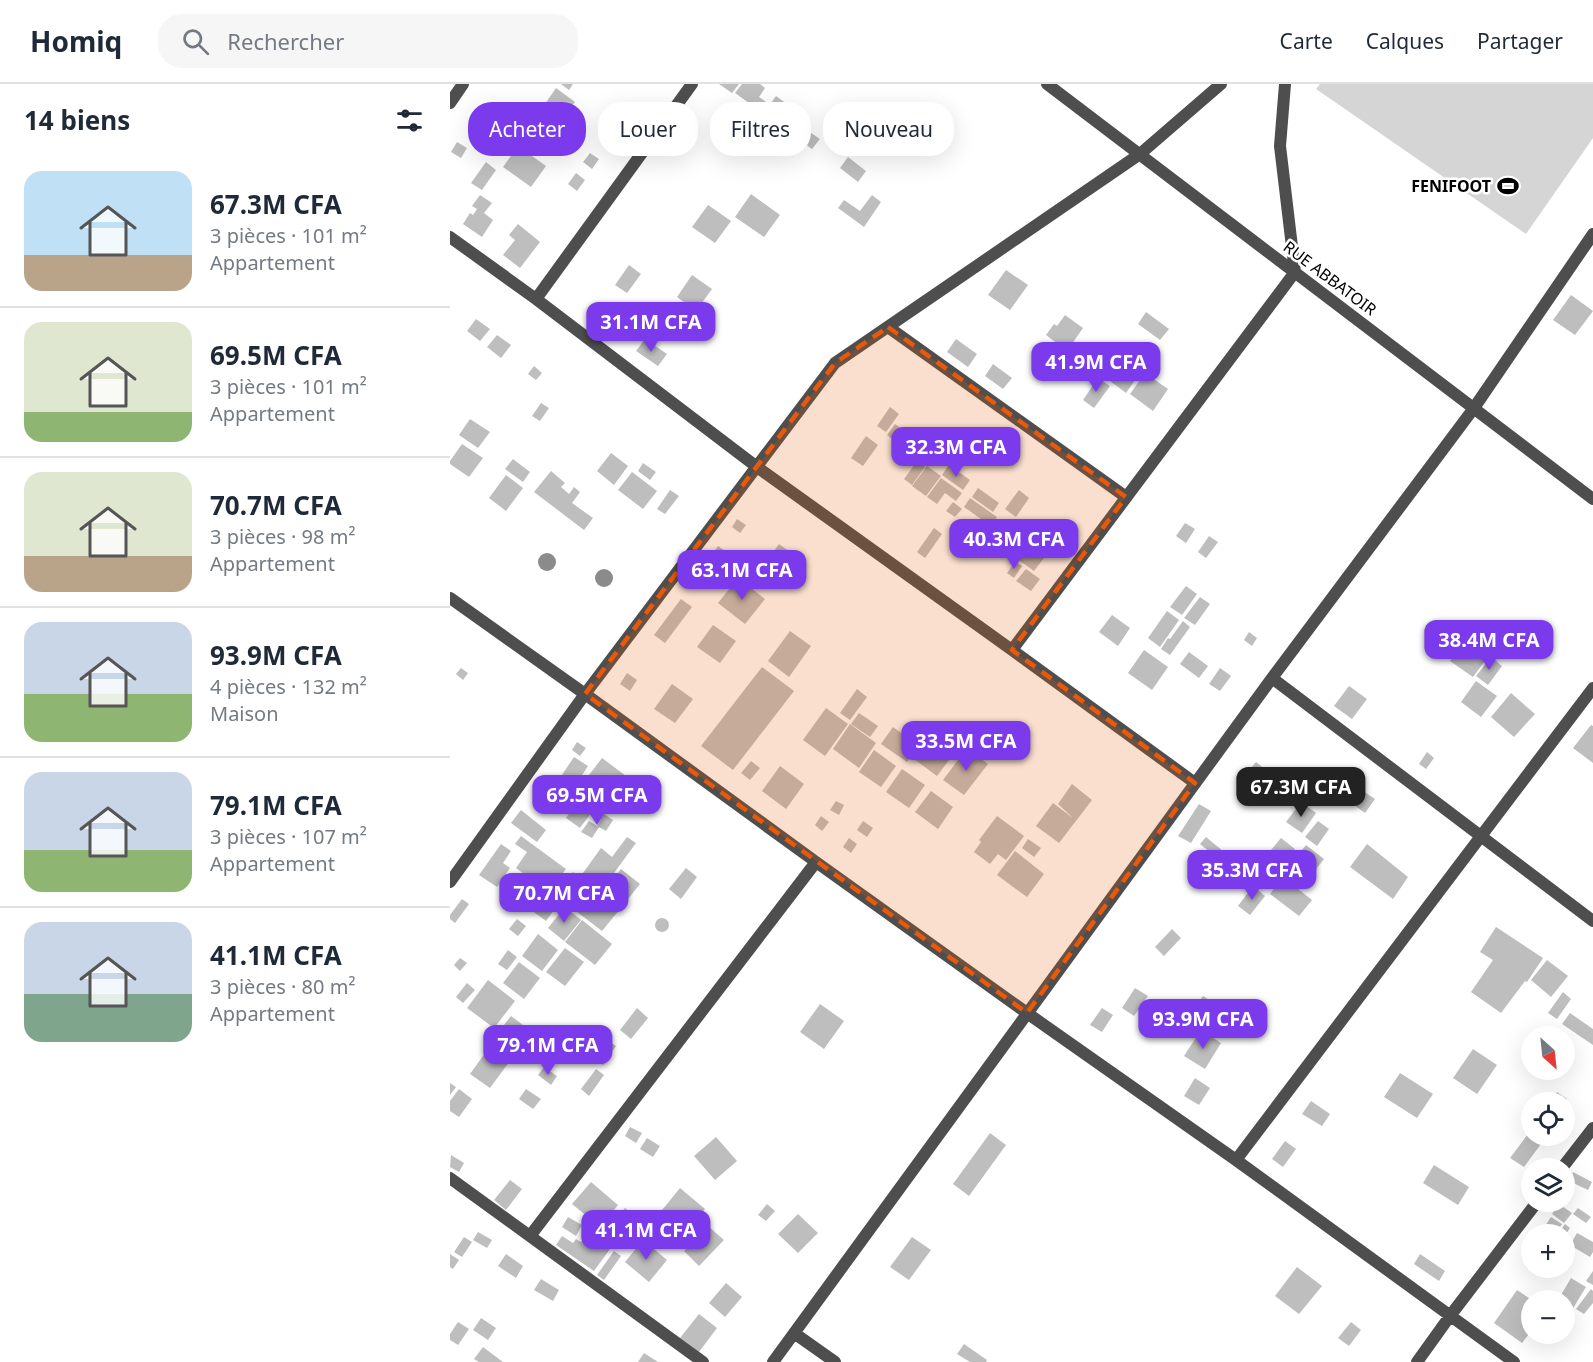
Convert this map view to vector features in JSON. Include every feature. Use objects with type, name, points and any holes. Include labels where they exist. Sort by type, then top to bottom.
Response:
[{"type":"street","points":[[450,103],[463,84]]},
{"type":"street","points":[[536,299],[692,84]]},
{"type":"street","name":"RUE ABBATOIR","points":[[1047,84],[1593,498]]},
{"type":"street","points":[[450,882],[585,694],[835,363],[1140,154],[1221,84]]},
{"type":"street","points":[[1012,650],[1295,272],[1280,146],[1285,84]]},
{"type":"street","points":[[773,1362],[1272,678],[1474,408],[1593,234]]},
{"type":"street","points":[[450,237],[536,299],[757,467],[1195,783]]},
{"type":"street","points":[[888,327],[1126,497]]},
{"type":"street","points":[[450,598],[1027,1013],[1236,1160],[1514,1362]]},
{"type":"street","points":[[1272,678],[1593,921]]},
{"type":"street","points":[[1236,1160],[1593,688]]},
{"type":"street","points":[[530,1236],[816,862]]},
{"type":"street","points":[[1570,1158],[1593,1128]]},
{"type":"street","points":[[450,1178],[703,1362]]},
{"type":"street","points":[[1417,1362],[1529,1212]]},
{"type":"street","points":[[795,1333],[835,1362]]},
{"type":"highlighted area","points":[[888,327],[1126,497],[1012,650],[1195,783],[1027,1013],[585,694],[835,363]]},
{"type":"shaded area","name":"FENIFOOT","points":[[1320,84],[1593,84],[1593,138],[1526,234],[1316,89]]},
{"type":"building","points":[[561,84],[573,84],[569,90]]},
{"type":"building","points":[[719,84],[739,84],[732,93]]},
{"type":"building","points":[[742,84],[760,84],[765,88],[759,97],[766,102],[748,102],[735,93]]},
{"type":"building","points":[[556,88],[575,102],[546,102]]},
{"type":"building","points":[[776,96],[784,102],[772,102]]},
{"type":"building","points":[[811,133],[820,139],[811,148]]},
{"type":"building","points":[[457,142],[467,148],[461,158],[451,152]]},
{"type":"building","points":[[590,153],[599,159],[592,169],[583,162]]},
{"type":"building","points":[[511,156],[532,156],[546,166],[531,187],[503,167]]},
{"type":"building","points":[[848,157],[866,171],[858,182],[840,168]]},
{"type":"building","points":[[486,162],[496,170],[482,190],[471,183]]},
{"type":"building","points":[[576,173],[585,180],[577,191],[568,184]]},
{"type":"building","points":[[751,194],[780,215],[764,237],[735,217]]},
{"type":"building","points":[[480,195],[492,203],[484,213],[493,220],[482,237],[463,224],[470,213],[473,215],[477,209],[472,206]]},
{"type":"building","points":[[872,195],[881,202],[864,227],[838,208],[844,200],[860,211]]},
{"type":"building","points":[[708,205],[731,221],[715,243],[692,227]]},
{"type":"building","points":[[518,224],[540,242],[520,268],[503,255],[515,240],[509,235]]},
{"type":"building","points":[[629,265],[641,274],[627,293],[615,285]]},
{"type":"building","points":[[1006,270],[1028,285],[1010,310],[988,295]]},
{"type":"building","points":[[692,275],[712,289],[696,311],[677,297]]},
{"type":"building","points":[[1571,295],[1593,311],[1575,335],[1553,320]]},
{"type":"building","points":[[1146,312],[1169,329],[1160,340],[1138,324]]},
{"type":"building","points":[[1065,315],[1083,328],[1067,351],[1046,335]]},
{"type":"building","points":[[476,319],[490,329],[480,341],[467,331]]},
{"type":"building","points":[[497,335],[511,345],[501,358],[487,347]]},
{"type":"building","points":[[645,339],[667,354],[658,366],[636,351]]},
{"type":"building","points":[[956,339],[977,354],[968,367],[947,352]]},
{"type":"building","points":[[1118,353],[1142,370],[1126,393],[1102,375]]},
{"type":"building","points":[[993,364],[1012,378],[1003,389],[985,376]]},
{"type":"building","points":[[534,366],[542,373],[536,380],[528,374]]},
{"type":"building","points":[[1145,373],[1168,389],[1153,411],[1130,394]]},
{"type":"building","points":[[1098,378],[1110,386],[1094,408],[1083,400]]},
{"type":"building","points":[[541,403],[549,408],[540,421],[532,416]]},
{"type":"building","points":[[890,407],[899,414],[886,432],[877,426]]},
{"type":"building","points":[[470,419],[490,432],[478,448],[459,435]]},
{"type":"building","points":[[895,424],[914,437],[906,449],[887,435]]},
{"type":"building","points":[[866,436],[878,445],[863,466],[851,458]]},
{"type":"building","points":[[462,444],[483,458],[469,477],[450,464]]},
{"type":"building","points":[[611,453],[628,466],[614,485],[597,471]]},
{"type":"building","points":[[513,459],[530,472],[523,482],[505,469]]},
{"type":"building","points":[[917,461],[925,467],[912,485],[904,479]]},
{"type":"building","points":[[643,463],[656,472],[650,480],[638,471]]},
{"type":"building","points":[[949,465],[970,480],[963,490],[942,475]]},
{"type":"building","points":[[927,466],[941,476],[926,496],[912,486]]},
{"type":"building","points":[[551,471],[565,483],[561,487],[569,494],[574,487],[580,492],[572,503],[593,518],[584,530],[534,492]]},
{"type":"building","points":[[632,472],[657,491],[643,509],[618,490]]},
{"type":"building","points":[[506,475],[523,488],[506,511],[489,498]]},
{"type":"building","points":[[941,478],[962,493],[956,501],[945,493],[937,504],[927,497]]},
{"type":"building","points":[[978,488],[999,503],[993,512],[972,497]]},
{"type":"building","points":[[670,490],[679,496],[665,514],[657,509]]},
{"type":"building","points":[[1019,490],[1029,498],[1016,517],[1005,509]]},
{"type":"building","points":[[970,498],[997,517],[991,526],[964,507]]},
{"type":"building","points":[[953,502],[962,509],[955,517],[946,511]]},
{"type":"building","points":[[737,519],[746,525],[740,533],[732,527]]},
{"type":"building","points":[[1185,523],[1195,529],[1186,543],[1176,536]]},
{"type":"building","points":[[934,528],[942,534],[925,558],[917,552]]},
{"type":"building","points":[[976,533],[984,539],[973,554],[965,549]]},
{"type":"building","points":[[1209,536],[1218,542],[1206,558],[1198,552]]},
{"type":"building","points":[[1028,541],[1047,554],[1034,571],[1016,558]]},
{"type":"building","points":[[779,544],[797,557],[785,575],[766,562]]},
{"type":"building","points":[[718,546],[735,558],[728,568],[711,557]]},
{"type":"building","points":[[1015,562],[1022,566],[1014,578],[1007,573]]},
{"type":"building","points":[[1026,569],[1040,579],[1031,591],[1016,581]]},
{"type":"building","points":[[738,578],[765,599],[745,624],[718,603]]},
{"type":"building","points":[[1186,586],[1197,594],[1182,615],[1170,607]]},
{"type":"building","points":[[1200,597],[1210,604],[1195,625],[1184,618]]},
{"type":"building","points":[[681,599],[692,607],[665,643],[654,635]]},
{"type":"building","points":[[1167,611],[1179,620],[1160,647],[1148,638]]},
{"type":"building","points":[[1112,615],[1130,628],[1118,646],[1099,632]]},
{"type":"building","points":[[1183,621],[1190,627],[1170,655],[1161,649]]},
{"type":"building","points":[[713,625],[736,641],[720,663],[697,647]]},
{"type":"building","points":[[1454,629],[1466,637],[1449,659],[1438,650]]},
{"type":"building","points":[[790,631],[811,646],[789,677],[768,661]]},
{"type":"building","points":[[1249,632],[1257,638],[1252,646],[1244,640]]},
{"type":"building","points":[[1468,637],[1490,654],[1473,677],[1450,661]]},
{"type":"building","points":[[1144,650],[1168,667],[1152,690],[1128,673]]},
{"type":"building","points":[[1189,652],[1208,666],[1199,678],[1180,664]]},
{"type":"building","points":[[1491,657],[1502,666],[1488,685],[1476,676]]},
{"type":"building","points":[[762,667],[794,691],[733,770],[701,746]]},
{"type":"building","points":[[461,668],[468,673],[463,680],[456,674]]},
{"type":"building","points":[[1220,668],[1231,676],[1220,691],[1209,684]]},
{"type":"building","points":[[627,673],[637,680],[630,691],[620,684]]},
{"type":"building","points":[[1476,681],[1497,696],[1481,717],[1461,702]]},
{"type":"building","points":[[672,684],[693,699],[675,723],[654,709]]},
{"type":"building","points":[[1349,686],[1367,699],[1352,719],[1334,706]]},
{"type":"building","points":[[857,689],[867,697],[850,720],[840,713]]},
{"type":"building","points":[[1511,693],[1535,714],[1514,737],[1491,717]]},
{"type":"building","points":[[826,708],[848,724],[825,756],[803,740]]},
{"type":"building","points":[[859,713],[878,726],[870,737],[851,724]]},
{"type":"building","points":[[941,723],[964,740],[937,776],[914,759]]},
{"type":"building","points":[[850,724],[876,743],[859,768],[833,749]]},
{"type":"building","points":[[1591,725],[1593,726],[1593,763],[1573,748]]},
{"type":"building","points":[[893,727],[919,746],[907,762],[881,744]]},
{"type":"building","points":[[577,742],[586,748],[580,756],[572,750]]},
{"type":"building","points":[[967,748],[988,764],[964,795],[943,780]]},
{"type":"building","points":[[874,750],[896,766],[881,787],[859,772]]},
{"type":"building","points":[[1427,752],[1434,758],[1426,769],[1419,764]]},
{"type":"building","points":[[574,757],[588,766],[567,798],[553,788]]},
{"type":"building","points":[[602,758],[642,788],[636,797],[626,790],[618,802],[586,779]]},
{"type":"building","points":[[751,761],[760,768],[750,780],[741,773]]},
{"type":"building","points":[[1256,762],[1278,780],[1261,800],[1239,782]]},
{"type":"building","points":[[780,766],[804,784],[786,809],[762,791]]},
{"type":"building","points":[[902,769],[925,785],[909,808],[886,792]]},
{"type":"building","points":[[1072,784],[1092,800],[1059,843],[1036,826],[1053,803],[1073,818],[1058,804]]},
{"type":"building","points":[[931,791],[953,807],[938,829],[915,812]]},
{"type":"building","points":[[1363,791],[1375,799],[1365,813],[1354,805]]},
{"type":"building","points":[[579,799],[594,809],[580,828],[566,818]]},
{"type":"building","points":[[836,801],[844,805],[839,815],[830,810]]},
{"type":"building","points":[[1301,802],[1316,813],[1302,833],[1286,822]]},
{"type":"building","points":[[1199,804],[1211,811],[1191,843],[1178,836]]},
{"type":"building","points":[[521,810],[546,830],[537,842],[511,823]]},
{"type":"building","points":[[604,814],[613,820],[606,831],[599,827],[592,838],[581,832],[589,821],[597,826]]},
{"type":"building","points":[[821,816],[829,822],[822,831],[815,825]]},
{"type":"building","points":[[997,816],[1024,836],[1006,860],[998,854],[990,864],[974,852],[981,842],[979,840]]},
{"type":"building","points":[[863,821],[873,828],[867,837],[857,830]]},
{"type":"building","points":[[1318,821],[1329,829],[1317,846],[1305,837]]},
{"type":"building","points":[[521,836],[566,869],[548,892],[516,868],[527,852],[515,844]]},
{"type":"building","points":[[627,837],[636,843],[603,888],[583,873],[601,848],[612,857]]},
{"type":"building","points":[[1206,837],[1223,851],[1217,858],[1200,844]]},
{"type":"building","points":[[849,838],[857,844],[851,853],[843,847]]},
{"type":"building","points":[[1281,838],[1295,849],[1285,861],[1271,850]]},
{"type":"building","points":[[1028,839],[1041,848],[1034,857],[1022,848]]},
{"type":"building","points":[[501,844],[511,851],[503,863],[510,868],[497,887],[479,875]]},
{"type":"building","points":[[1367,844],[1408,877],[1393,899],[1350,867]]},
{"type":"building","points":[[1306,845],[1324,859],[1302,887],[1284,873]]},
{"type":"building","points":[[1015,851],[1044,874],[1027,897],[997,875]]},
{"type":"building","points":[[1266,852],[1280,863],[1261,885],[1248,874]]},
{"type":"building","points":[[686,868],[697,877],[681,899],[669,889]]},
{"type":"building","points":[[621,869],[640,884],[624,904],[605,890]]},
{"type":"building","points":[[573,872],[620,909],[602,931],[555,895]]},
{"type":"building","points":[[1283,877],[1312,900],[1299,916],[1270,894]]},
{"type":"building","points":[[532,883],[559,903],[546,921],[519,901]]},
{"type":"building","points":[[1253,886],[1265,896],[1250,915],[1238,906]]},
{"type":"building","points":[[462,899],[469,904],[455,923],[450,919],[450,915]]},
{"type":"building","points":[[565,907],[581,920],[564,941],[548,928]]},
{"type":"building","points":[[659,918],[665,918],[669,925],[665,932],[659,932],[655,928],[655,922]]},
{"type":"building","points":[[517,919],[526,926],[518,936],[509,929]]},
{"type":"building","points":[[582,920],[612,944],[595,965],[565,942]]},
{"type":"building","points":[[1496,927],[1543,958],[1527,982],[1525,981],[1501,1013],[1471,992],[1493,960],[1480,952]]},
{"type":"building","points":[[1172,929],[1181,938],[1164,956],[1155,947]]},
{"type":"building","points":[[538,934],[558,950],[542,971],[522,956]]},
{"type":"building","points":[[565,948],[584,962],[565,986],[546,972]]},
{"type":"building","points":[[508,950],[517,957],[507,970],[498,964]]},
{"type":"building","points":[[460,958],[467,963],[460,971],[454,965]]},
{"type":"building","points":[[1547,960],[1568,976],[1551,997],[1531,980]]},
{"type":"building","points":[[519,962],[540,978],[524,999],[503,983]]},
{"type":"building","points":[[488,980],[515,1001],[494,1028],[467,1008]]},
{"type":"building","points":[[467,983],[475,990],[463,1003],[456,997]]},
{"type":"building","points":[[1135,988],[1148,996],[1134,1016],[1122,1008]]},
{"type":"building","points":[[1563,992],[1571,999],[1557,1019],[1548,1013]]},
{"type":"building","points":[[1203,996],[1230,1013],[1218,1032],[1190,1014]]},
{"type":"building","points":[[820,1004],[844,1021],[824,1049],[800,1032]]},
{"type":"building","points":[[637,1008],[648,1018],[631,1039],[620,1030]]},
{"type":"building","points":[[1102,1008],[1113,1015],[1102,1032],[1090,1025]]},
{"type":"building","points":[[1570,1013],[1593,1029],[1593,1045],[1575,1033],[1575,1026],[1562,1024]]},
{"type":"building","points":[[511,1016],[531,1031],[520,1045],[500,1030]]},
{"type":"building","points":[[1201,1030],[1221,1043],[1205,1069],[1184,1056]]},
{"type":"building","points":[[498,1035],[518,1050],[490,1088],[470,1074]]},
{"type":"building","points":[[606,1039],[616,1046],[603,1065],[592,1057]]},
{"type":"building","points":[[1473,1049],[1497,1065],[1477,1094],[1453,1078]]},
{"type":"building","points":[[544,1067],[557,1076],[551,1085],[538,1075]]},
{"type":"building","points":[[596,1069],[604,1075],[589,1096],[581,1089]]},
{"type":"building","points":[[1400,1073],[1433,1094],[1417,1118],[1384,1097]]},
{"type":"building","points":[[1195,1078],[1210,1088],[1199,1105],[1184,1096]]},
{"type":"building","points":[[450,1083],[456,1087],[450,1095]]},
{"type":"building","points":[[459,1089],[472,1099],[459,1117],[450,1111],[450,1101]]},
{"type":"building","points":[[526,1089],[541,1099],[533,1109],[519,1099]]},
{"type":"building","points":[[1311,1101],[1330,1114],[1322,1126],[1302,1114]]},
{"type":"building","points":[[630,1127],[642,1133],[636,1143],[625,1136]]},
{"type":"building","points":[[990,1133],[1006,1145],[969,1196],[953,1184]]},
{"type":"building","points":[[716,1137],[737,1161],[715,1180],[694,1156]]},
{"type":"building","points":[[647,1138],[660,1146],[653,1157],[640,1149]]},
{"type":"building","points":[[1285,1141],[1296,1149],[1283,1167],[1272,1159]]},
{"type":"building","points":[[1521,1143],[1521,1146],[1540,1146],[1531,1158],[1521,1158],[1521,1165],[1510,1158]]},
{"type":"building","points":[[451,1155],[464,1163],[459,1172],[450,1167]]},
{"type":"building","points":[[1434,1165],[1469,1187],[1458,1205],[1423,1183]]},
{"type":"building","points":[[1575,1173],[1592,1182],[1588,1190],[1575,1184]]},
{"type":"building","points":[[510,1180],[522,1189],[506,1210],[494,1200]]},
{"type":"building","points":[[591,1182],[618,1205],[600,1227],[572,1204]]},
{"type":"building","points":[[680,1188],[705,1209],[674,1246],[649,1226]]},
{"type":"building","points":[[767,1204],[775,1211],[766,1221],[758,1215]]},
{"type":"building","points":[[625,1208],[637,1217],[620,1238],[609,1228]]},
{"type":"building","points":[[1578,1208],[1591,1217],[1586,1223],[1573,1214]]},
{"type":"building","points":[[1553,1212],[1572,1213],[1564,1223],[1552,1214]]},
{"type":"building","points":[[798,1214],[818,1233],[798,1253],[778,1234]]},
{"type":"building","points":[[568,1217],[582,1225],[576,1236],[562,1227]]},
{"type":"building","points":[[1551,1217],[1562,1224],[1546,1224]]},
{"type":"building","points":[[708,1226],[724,1240],[699,1266],[684,1251]]},
{"type":"building","points":[[478,1232],[492,1240],[487,1248],[473,1240]]},
{"type":"building","points":[[587,1233],[610,1249],[594,1271],[556,1245],[562,1236],[573,1243],[576,1239],[581,1242]]},
{"type":"building","points":[[1577,1233],[1593,1242],[1593,1252],[1590,1257],[1575,1248]]},
{"type":"building","points":[[464,1237],[472,1242],[462,1257],[454,1252]]},
{"type":"building","points":[[912,1237],[931,1250],[909,1280],[890,1267]]},
{"type":"building","points":[[643,1240],[667,1260],[649,1282],[625,1262]]},
{"type":"building","points":[[614,1251],[621,1256],[604,1280],[597,1275]]},
{"type":"building","points":[[450,1254],[459,1260],[453,1269],[450,1267]]},
{"type":"building","points":[[506,1254],[523,1266],[516,1278],[498,1266]]},
{"type":"building","points":[[1420,1254],[1445,1271],[1439,1281],[1414,1264]]},
{"type":"building","points":[[1297,1267],[1322,1286],[1299,1314],[1275,1296]]},
{"type":"building","points":[[1593,1271],[1593,1285],[1586,1281]]},
{"type":"building","points":[[1571,1278],[1586,1287],[1575,1305],[1575,1290],[1564,1290]]},
{"type":"building","points":[[541,1279],[559,1290],[553,1301],[534,1290]]},
{"type":"building","points":[[726,1283],[742,1297],[725,1317],[709,1303]]},
{"type":"building","points":[[1591,1289],[1593,1303],[1584,1314],[1576,1309]]},
{"type":"building","points":[[1517,1290],[1521,1293],[1521,1342],[1494,1323]]},
{"type":"building","points":[[699,1314],[717,1328],[699,1352],[680,1338]]},
{"type":"building","points":[[481,1318],[496,1328],[488,1340],[473,1330]]},
{"type":"building","points":[[458,1322],[469,1329],[458,1345],[450,1340],[450,1334]]},
{"type":"building","points":[[1351,1322],[1361,1330],[1349,1346],[1338,1338]]},
{"type":"building","points":[[964,1344],[987,1360],[986,1362],[970,1362],[957,1354]]},
{"type":"building","points":[[483,1347],[503,1362],[479,1362],[474,1359]]},
{"type":"building","points":[[644,1353],[658,1362],[638,1362]]},
{"type":"place","name":"FENIFOOT","points":[[1508,186]]}]
